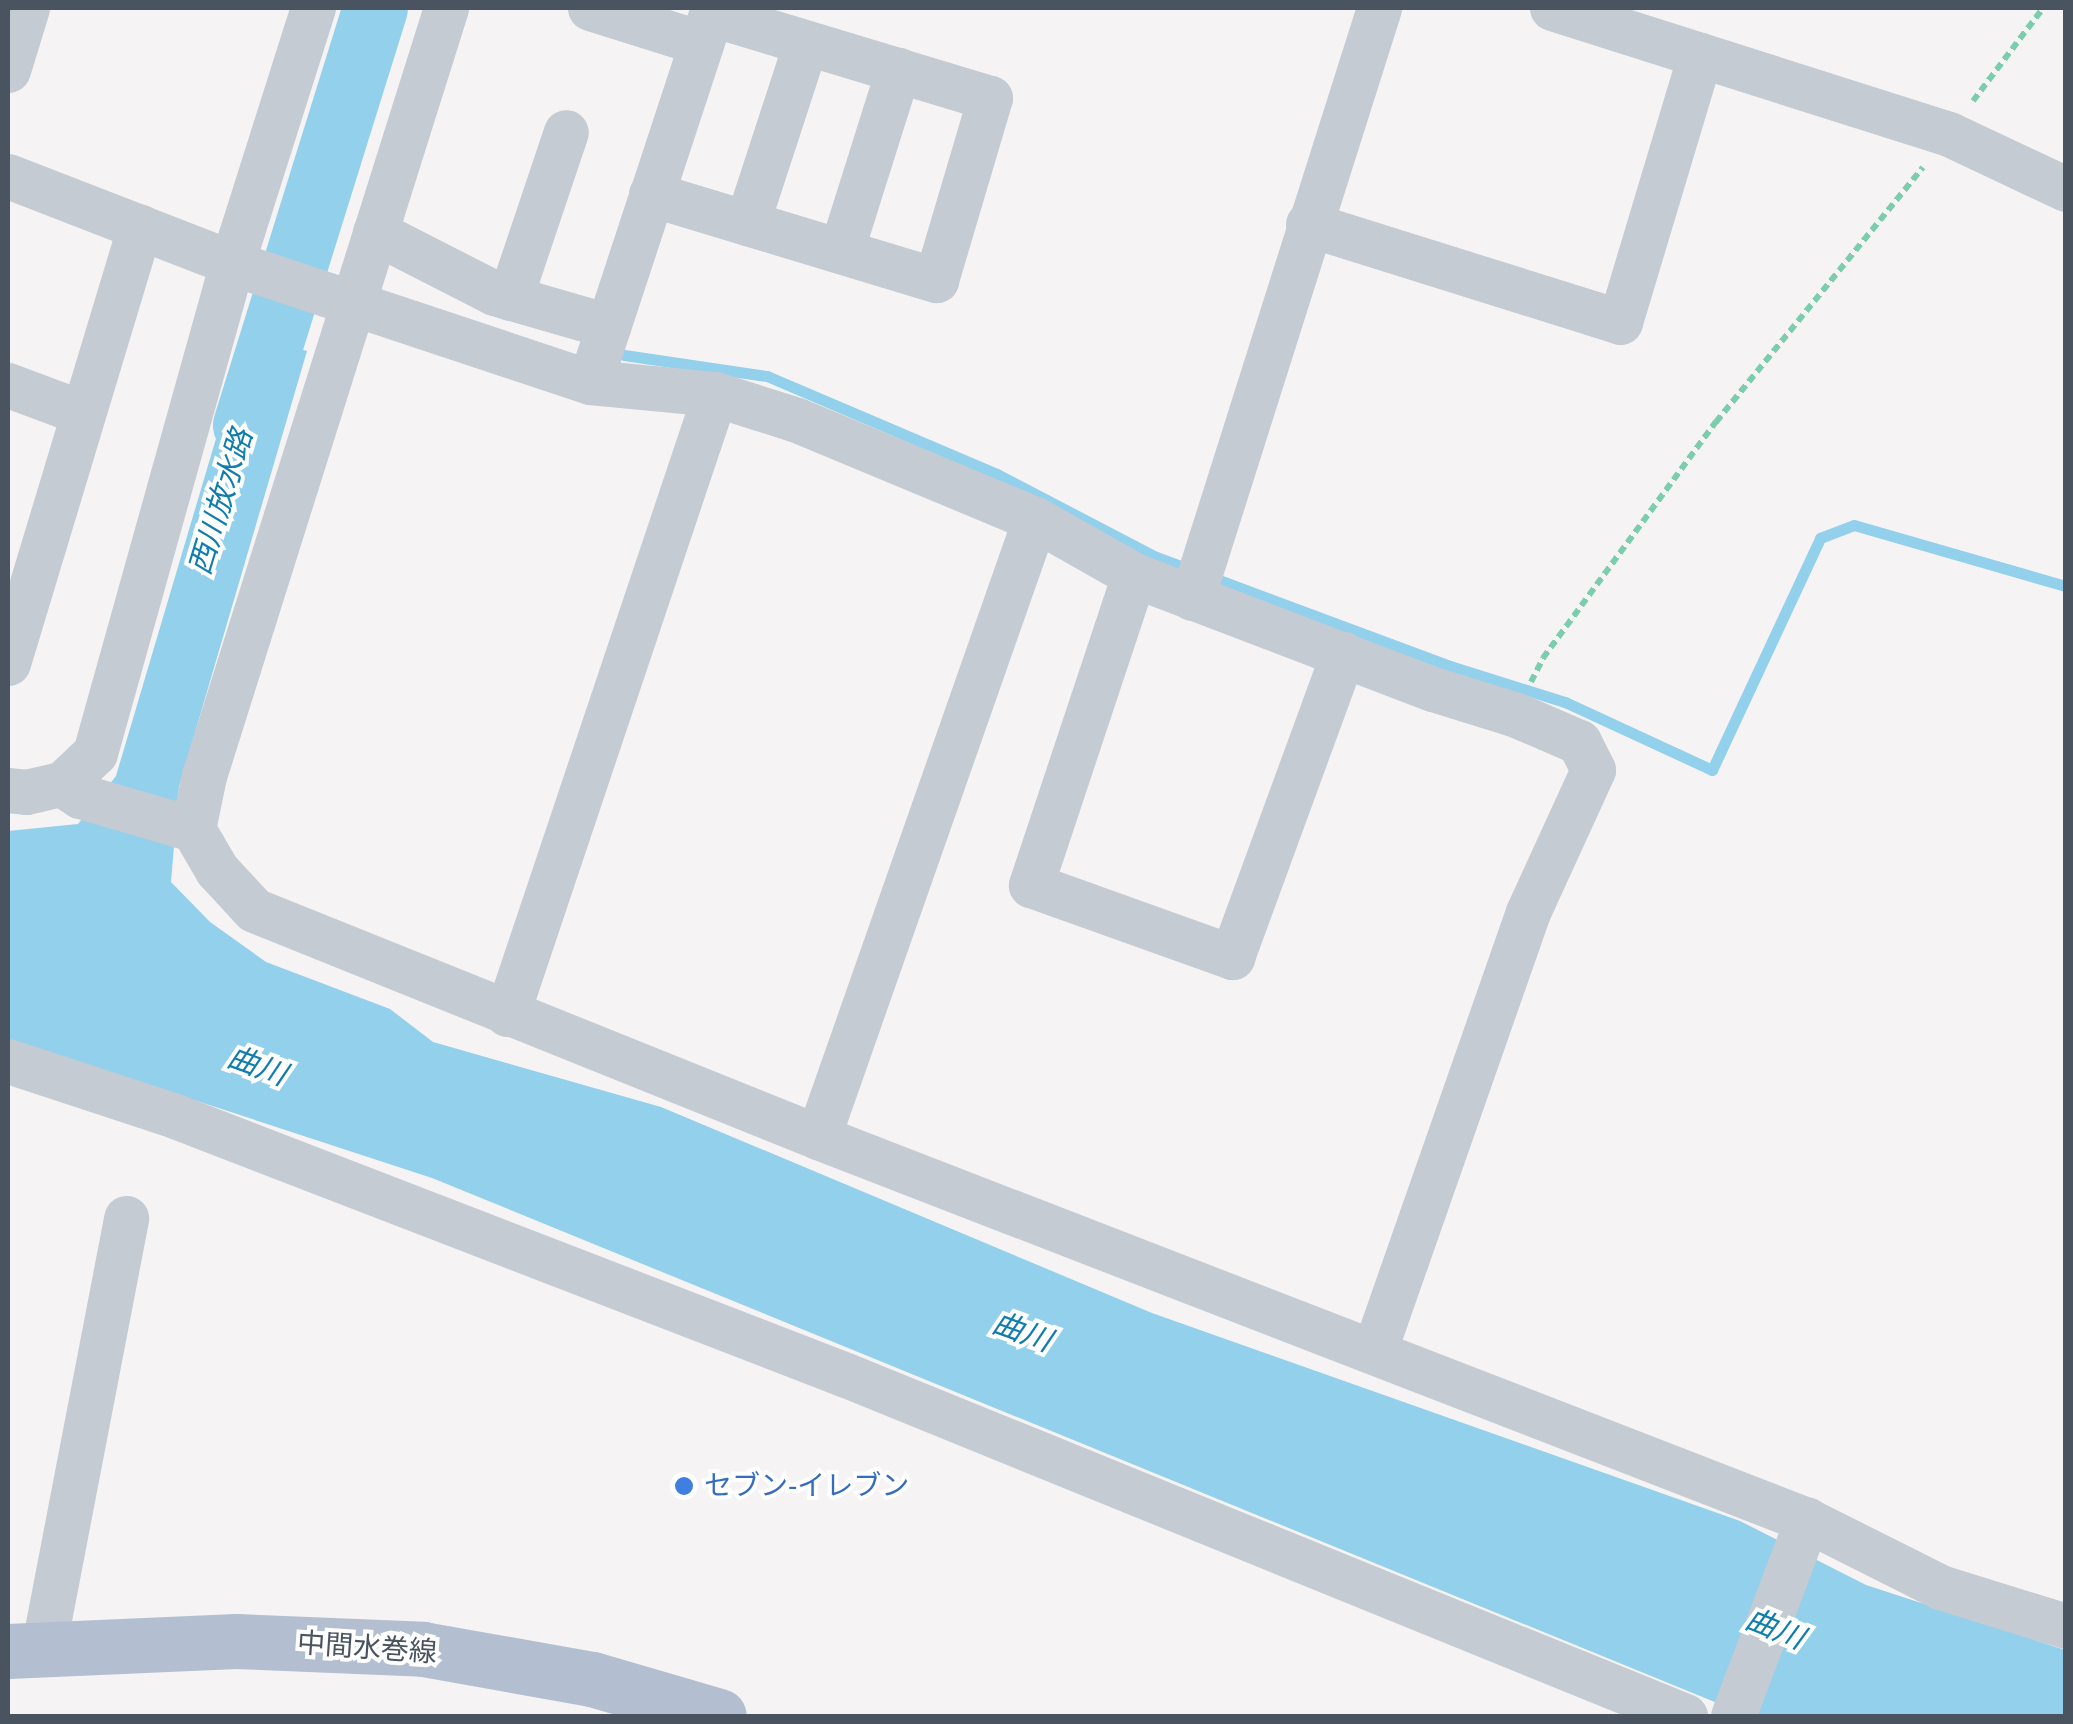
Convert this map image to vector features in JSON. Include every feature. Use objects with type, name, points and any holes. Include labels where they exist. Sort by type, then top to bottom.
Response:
[{"type":"main road","name":"中間水巻線","points":[[26,1650],[236,1640],[423,1649],[592,1679],[719,1716]]},
{"type":"street","points":[[8,70],[27,8]]},
{"type":"street","points":[[71,791],[95,752],[241,266],[313,8]]},
{"type":"street","points":[[184,827],[204,776],[337,298],[375,232],[446,8]]},
{"type":"street","points":[[590,8],[708,21],[806,42],[990,98],[936,280],[651,194]]},
{"type":"street","points":[[1192,598],[1379,8]]},
{"type":"street","points":[[1552,8],[1948,134],[2066,188]]},
{"type":"street","points":[[590,382],[708,21]]},
{"type":"street","points":[[747,223],[806,42]]},
{"type":"street","points":[[1308,224],[1620,322],[1700,54]]},
{"type":"street","points":[[841,251],[898,70]]},
{"type":"street","points":[[510,298],[566,132]]},
{"type":"street","points":[[8,176],[241,266],[590,382],[715,394],[797,420],[1035,519],[1134,576],[1514,714],[1579,742],[1594,770],[1528,912],[1374,1351]]},
{"type":"street","points":[[8,663],[140,226]]},
{"type":"street","points":[[375,232],[510,298],[608,326]]},
{"type":"street","points":[[8,385],[83,413]]},
{"type":"street","points":[[506,1014],[715,394]]},
{"type":"street","points":[[818,1137],[1035,519]]},
{"type":"street","points":[[1134,576],[1031,884],[1232,956],[1342,654]]},
{"type":"street","points":[[8,790],[71,791],[184,827],[254,910],[818,1137],[1374,1351],[1940,1587],[2066,1626]]},
{"type":"street","points":[[8,1061],[175,1116],[864,1382],[1685,1716]]},
{"type":"street","points":[[26,1650],[126,1218]]},
{"type":"street","points":[[1734,1714],[1802,1532]]},
{"type":"path","points":[[1514,714],[1543,658],[1716,422],[1948,134],[2043,8]]},
{"type":"water","name":"曲川","points":[[247,334],[307,351],[179,787],[171,882],[210,922],[266,962],[390,1009],[433,1042],[661,1107],[1152,1313],[1740,1521],[1866,1585],[2065,1650],[2065,1716],[1749,1716],[432,1178],[8,1039],[8,831],[78,824],[116,776]]},
{"type":"waterway","name":"西川放水路","points":[[245,425],[375,8]]},
{"type":"waterway","points":[[624,355],[767,376],[997,474],[1156,557],[1191,570]]},
{"type":"waterway","points":[[1208,576],[1450,666],[1565,702],[1712,770],[1820,538],[1854,525],[2066,586]]},
{"type":"place","name":"セブン-イレブン","points":[[684,1486]]}]
